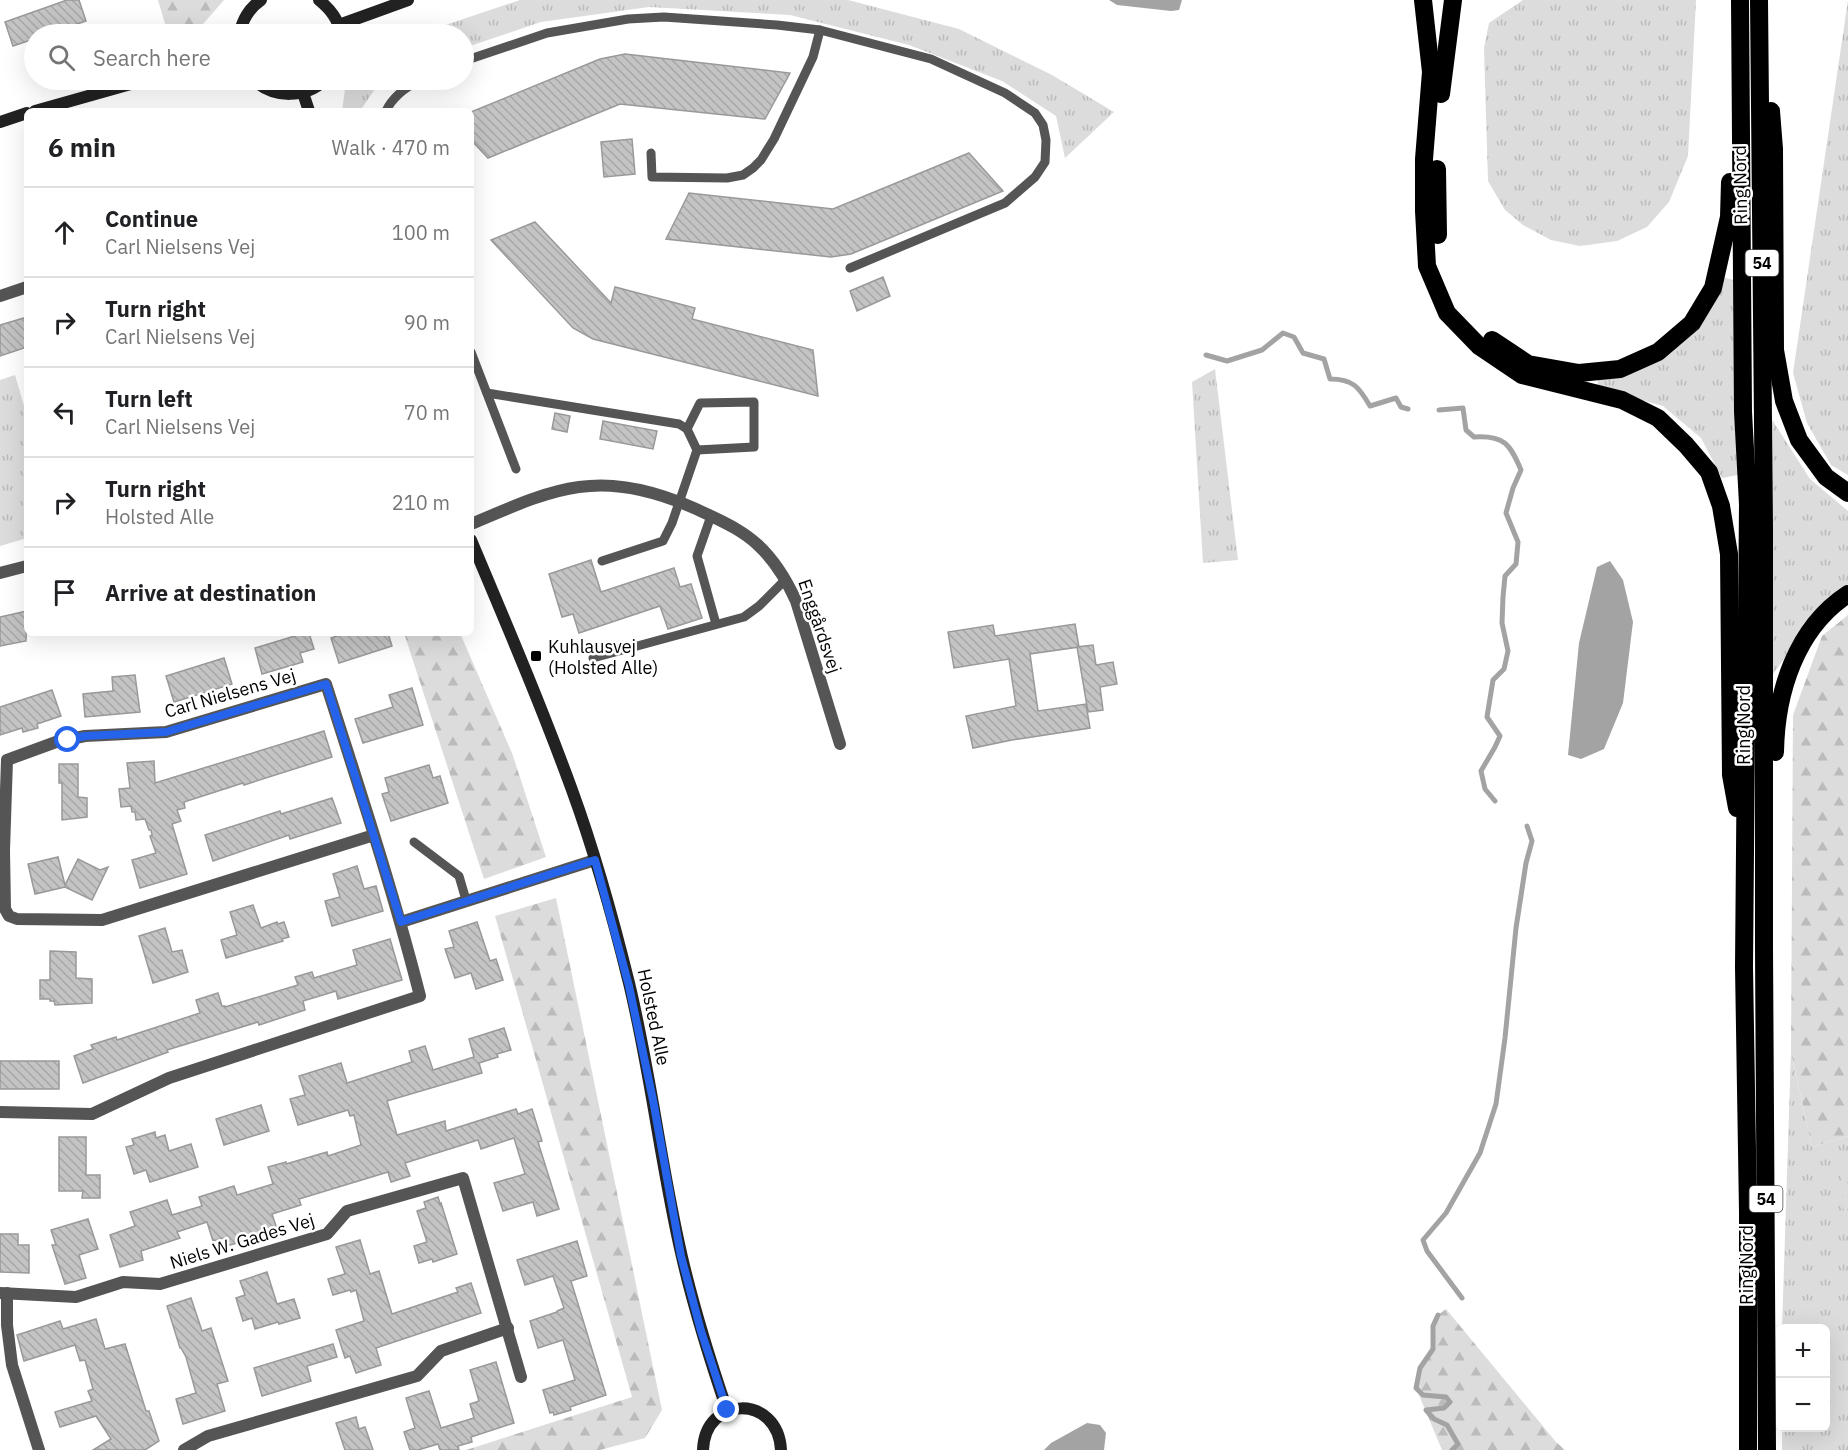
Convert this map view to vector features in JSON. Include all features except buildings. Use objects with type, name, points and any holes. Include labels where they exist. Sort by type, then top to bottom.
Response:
[{"type":"highway","points":[[1423,0],[1431,72],[1424,159],[1427,266],[1447,313],[1479,346],[1522,375],[1622,400],[1658,418],[1686,445],[1709,472],[1721,506],[1729,554],[1731,775],[1744,842]]},
{"type":"highway","points":[[1453,0],[1443,72],[1437,160],[1440,263],[1457,306],[1487,337],[1528,364],[1579,373],[1620,369],[1658,352],[1692,323],[1713,288],[1729,217],[1738,0]]},
{"type":"highway","name":"54","points":[[1738,0],[1743,412],[1748,504],[1744,967],[1749,1450]]},
{"type":"highway","points":[[1760,0],[1774,149],[1775,350],[1784,401],[1799,441],[1826,477],[1848,493]]},
{"type":"highway","name":"Ring Nord","points":[[1760,0],[1767,1450]]},
{"type":"highway","points":[[1764,949],[1771,860],[1775,744],[1780,703],[1792,662],[1812,627],[1836,601],[1848,594]]},
{"type":"street","points":[[242,24],[253,6],[261,0]]},
{"type":"street","points":[[319,0],[330,10],[337,24]]},
{"type":"street","points":[[354,24],[408,0]]},
{"type":"street","points":[[46,108],[110,90]]},
{"type":"street","points":[[269,90],[287,94],[310,90]]},
{"type":"street","points":[[303,93],[308,108]]},
{"type":"street","points":[[0,122],[24,114]]},
{"type":"street","points":[[0,296],[24,288]]},
{"type":"street","name":"Enggårdsvej","points":[[474,523],[554,492],[578,487],[610,485],[648,491],[680,501],[747,536],[759,546],[786,579],[796,601],[840,744]]},
{"type":"street","name":"Holsted Alle","points":[[474,547],[541,708],[573,792],[595,860],[629,986],[653,1100],[681,1256],[701,1331],[727,1410]]},
{"type":"street","points":[[0,573],[24,567]]},
{"type":"street","name":"Carl Nielsens Vej","points":[[0,1112],[92,1114],[169,1078],[420,996],[375,835],[326,684],[166,732],[85,736],[56,742],[7,760],[2,850],[5,909],[9,916],[17,919],[102,920],[375,835]]},
{"type":"street","points":[[401,922],[595,860]]},
{"type":"street","name":"Niels W. Gades Vej","points":[[39,1450],[12,1365],[4,1293],[76,1297],[123,1282],[160,1284],[327,1234],[347,1211],[463,1178],[521,1377]]},
{"type":"street","points":[[184,1450],[208,1437],[417,1376],[441,1352],[508,1329]]},
{"type":"street","points":[[703,1450],[704,1437],[709,1426],[717,1417],[727,1410],[741,1408],[754,1410],[766,1416],[775,1426],[780,1438],[780,1450]]},
{"type":"lane","points":[[474,58],[547,33],[647,17],[687,18],[820,30],[931,58],[1005,93],[1035,112],[1043,125],[1046,140],[1045,162],[1035,177],[1005,203],[850,268]]},
{"type":"lane","points":[[651,153],[652,177],[727,178],[743,175],[753,168],[768,150],[778,130],[813,57],[820,30]]},
{"type":"lane","points":[[388,108],[404,90]]},
{"type":"lane","points":[[474,360],[516,469]]},
{"type":"lane","points":[[487,393],[679,424],[687,429],[697,450],[672,523],[663,541],[602,561]]},
{"type":"lane","points":[[687,429],[700,403],[754,402],[754,447],[697,450]]},
{"type":"lane","points":[[711,516],[697,556],[716,624]]},
{"type":"lane","points":[[593,658],[744,617],[752,613],[786,579]]},
{"type":"lane","points":[[414,842],[459,876],[466,900]]},
{"type":"green space","points":[[158,0],[224,0],[203,24],[165,24]]},
{"type":"green space","points":[[520,0],[848,0],[959,29],[1052,75],[1114,112],[1065,158],[1056,116],[1002,81],[909,45],[790,15],[649,7],[541,22],[474,45],[474,24],[449,24]]},
{"type":"green space","points":[[1523,0],[1696,0],[1688,156],[1669,202],[1647,227],[1617,241],[1580,246],[1551,240],[1523,225],[1505,210],[1488,181],[1484,48],[1489,23]]},
{"type":"green space","points":[[1848,0],[1848,475],[1831,465],[1807,423],[1793,373]]},
{"type":"green space","points":[[345,90],[374,90],[362,108],[342,108]]},
{"type":"green space","points":[[1722,277],[1737,281],[1738,475],[1722,478],[1701,438],[1663,406],[1598,388],[1598,378],[1662,358]]},
{"type":"green space","points":[[1215,369],[1238,560],[1203,563],[1192,382]]},
{"type":"green space","points":[[15,375],[24,406],[24,539],[0,546],[0,380]]},
{"type":"green space","points":[[1771,418],[1810,479],[1848,511],[1848,587],[1824,603],[1771,677]]},
{"type":"green space","points":[[1848,615],[1848,1136],[1812,1147],[1791,1052],[1793,715],[1822,636]]},
{"type":"green space","points":[[405,636],[461,636],[512,753],[546,857],[484,879]]},
{"type":"green space","points":[[556,898],[662,1410],[645,1438],[600,1450],[466,1450],[632,1397],[495,916]]},
{"type":"green space","points":[[1791,1052],[1812,1147],[1848,1136],[1848,1450],[1782,1450],[1782,1432],[1830,1432],[1830,1324],[1782,1324]]},
{"type":"green space","points":[[1848,1165],[1848,1217],[1843,1208],[1841,1172]]},
{"type":"green space","points":[[1446,1309],[1565,1450],[1442,1450],[1416,1388],[1420,1368],[1433,1349],[1433,1326],[1438,1315]]},
{"type":"shaded area","points":[[1109,0],[1182,0],[1179,10],[1171,11],[1117,5]]},
{"type":"shaded area","points":[[1610,561],[1623,580],[1633,622],[1623,703],[1604,749],[1581,759],[1568,755],[1579,643],[1597,567]]},
{"type":"shaded area","points":[[1087,1423],[1100,1425],[1106,1433],[1104,1450],[1044,1450],[1051,1443]]},
{"type":"waterway","points":[[1206,355],[1227,361],[1262,350],[1283,333],[1294,337],[1303,353],[1324,359],[1330,379],[1338,379],[1354,385],[1370,406],[1396,398],[1401,407],[1408,409]]},
{"type":"waterway","points":[[1439,410],[1463,408],[1466,430],[1474,437],[1492,438],[1505,443],[1521,470],[1506,513],[1518,542],[1516,564],[1505,576],[1503,597],[1502,623],[1508,651],[1504,669],[1493,680],[1487,717],[1500,736],[1481,771],[1485,789],[1495,801]]},
{"type":"waterway","points":[[1462,1298],[1427,1251],[1423,1240],[1446,1213],[1480,1153],[1496,1104],[1516,928],[1526,863],[1532,841],[1527,826]]},
{"type":"waterway","points":[[1438,1315],[1433,1326],[1433,1349],[1420,1368],[1416,1388],[1423,1395],[1446,1397],[1450,1402],[1444,1408],[1426,1410],[1434,1419],[1447,1425],[1458,1444],[1452,1450]]},
{"type":"place","name":"Kuhlausvej (Holsted Alle)","points":[[536,656]]},
{"type":"route","points":[[68,740],[85,736],[166,732],[326,684],[401,922],[595,860],[629,986],[653,1100],[681,1256],[701,1331],[727,1410]]}]
